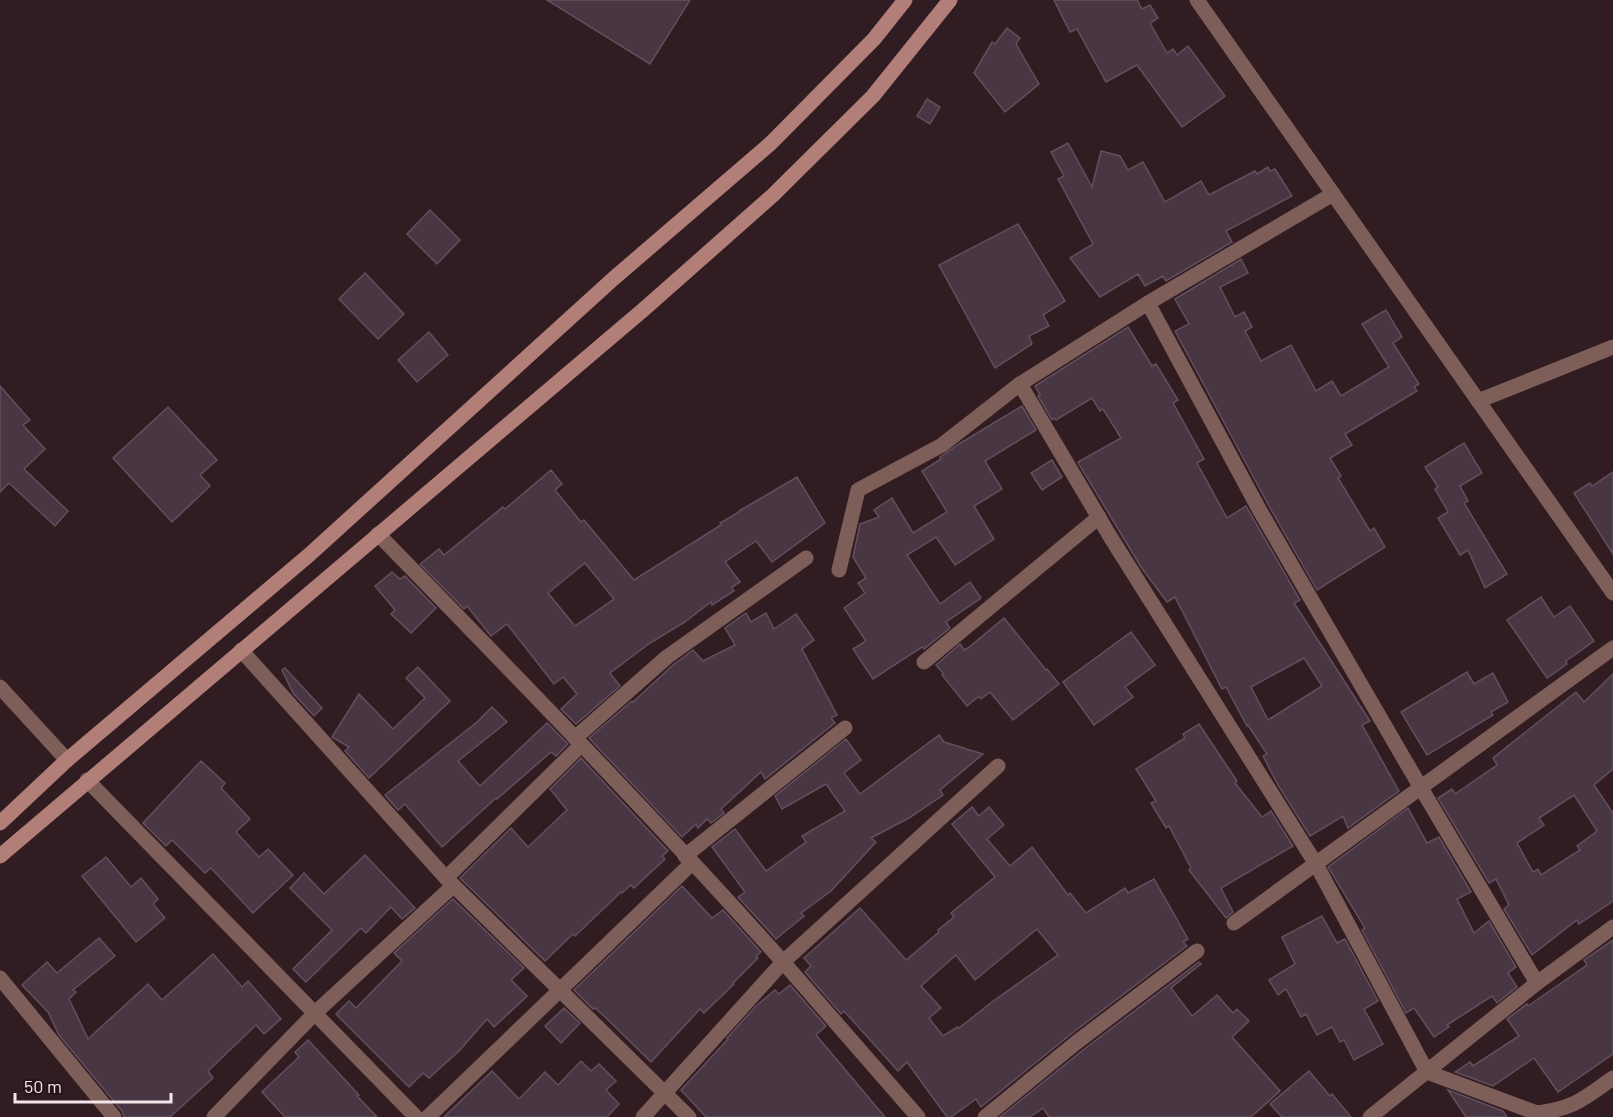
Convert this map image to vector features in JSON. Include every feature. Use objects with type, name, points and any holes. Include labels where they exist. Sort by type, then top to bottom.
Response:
[{"type":"main road","points":[[0,823],[68,760],[309,555],[613,279],[771,143],[874,39],[905,0]]},
{"type":"main road","points":[[0,856],[650,304],[772,196],[873,96],[950,0]]},
{"type":"street","points":[[1197,0],[1613,593]]},
{"type":"street","points":[[839,570],[858,490],[942,445],[1020,384],[1148,303],[1333,194]]},
{"type":"street","points":[[1148,303],[1260,511],[1420,788],[1537,983]]},
{"type":"street","points":[[1478,401],[1613,347]]},
{"type":"street","points":[[1020,384],[1099,518],[1316,864],[1421,1077],[1539,1115],[1571,1106],[1613,1078]]},
{"type":"street","points":[[924,663],[1099,518]]},
{"type":"street","points":[[378,534],[578,742],[783,962],[918,1117]]},
{"type":"street","points":[[214,1117],[315,1013],[450,882],[578,742],[667,657],[806,558]]},
{"type":"street","points":[[1234,923],[1613,648]]},
{"type":"street","points":[[241,650],[450,882],[689,1117]]},
{"type":"street","points":[[0,687],[68,760]]},
{"type":"street","points":[[428,1117],[688,860],[845,728]]},
{"type":"street","points":[[643,1117],[783,962],[998,766]]},
{"type":"street","points":[[87,780],[416,1117]]},
{"type":"street","points":[[1370,1117],[1537,983],[1613,927]]},
{"type":"street","points":[[985,1117],[1077,1042],[1197,951]]},
{"type":"street","points":[[0,978],[114,1117]]},
{"type":"building","points":[[547,0],[690,0],[650,64]]},
{"type":"building","points":[[1054,0],[1137,0],[1142,9],[1150,5],[1158,18],[1150,23],[1167,53],[1173,49],[1177,55],[1188,46],[1225,96],[1182,127],[1137,65],[1106,82],[1077,29],[1070,32]]},
{"type":"building","points":[[1007,28],[1020,38],[1016,44],[1039,84],[1005,112],[974,73],[992,42],[995,44]]},
{"type":"building","points":[[927,99],[940,107],[930,124],[917,116]]},
{"type":"building","points":[[1068,143],[1092,187],[1101,151],[1120,156],[1128,170],[1143,162],[1165,202],[1201,181],[1209,195],[1255,171],[1257,174],[1268,167],[1270,171],[1275,169],[1292,196],[1226,231],[1232,242],[1166,281],[1163,276],[1145,286],[1138,274],[1100,297],[1070,258],[1093,244],[1058,179],[1064,176],[1051,152]]},
{"type":"building","points":[[430,210],[460,240],[437,264],[407,234]]},
{"type":"building","points":[[1018,224],[1065,301],[1043,315],[1049,326],[1029,336],[1032,344],[995,368],[939,265]]},
{"type":"building","points":[[1241,259],[1248,273],[1220,287],[1235,317],[1244,312],[1252,327],[1245,331],[1261,361],[1291,345],[1316,391],[1332,381],[1341,396],[1389,367],[1362,324],[1386,310],[1402,337],[1393,343],[1419,384],[1414,387],[1417,391],[1345,434],[1352,445],[1330,458],[1341,476],[1338,478],[1370,531],[1374,528],[1385,547],[1317,590],[1175,331],[1189,324],[1175,299]]},
{"type":"building","points":[[365,273],[404,314],[378,339],[339,299]]},
{"type":"building","points":[[1128,327],[1152,366],[1156,364],[1178,400],[1173,403],[1204,459],[1197,463],[1227,518],[1246,506],[1300,600],[1294,603],[1370,721],[1362,725],[1399,791],[1348,828],[1343,816],[1310,836],[1278,785],[1263,756],[1267,754],[1247,726],[1226,687],[1222,689],[1175,597],[1167,602],[1141,567],[1078,462],[1121,438],[1103,409],[1100,411],[1092,398],[1056,420],[1055,418],[1052,420],[1035,386]],"holes":[[[1304,658],[1322,686],[1268,720],[1251,687]]]},
{"type":"building","points":[[429,332],[448,355],[417,382],[398,360]]},
{"type":"building","points":[[0,386],[30,420],[23,425],[45,449],[24,469],[68,511],[55,526],[9,483],[0,492]]},
{"type":"building","points":[[1022,406],[1036,430],[985,461],[1002,489],[974,506],[994,539],[955,565],[936,537],[907,555],[940,604],[970,582],[981,598],[946,622],[950,628],[924,649],[922,647],[873,679],[853,649],[866,641],[844,608],[865,593],[858,583],[866,578],[853,557],[860,524],[879,517],[874,510],[892,498],[913,533],[947,512],[922,471],[959,444]]},
{"type":"building","points":[[168,407],[217,460],[200,475],[210,486],[172,522],[113,458]]},
{"type":"building","points":[[1464,443],[1482,473],[1460,486],[1468,501],[1464,503],[1507,574],[1485,588],[1468,550],[1460,555],[1438,518],[1448,512],[1435,489],[1438,487],[1425,467]]},
{"type":"building","points":[[1052,460],[1062,477],[1042,490],[1031,473]]},
{"type":"building","points":[[551,470],[562,484],[555,490],[581,522],[584,520],[634,580],[721,525],[720,523],[797,477],[825,523],[772,562],[756,541],[725,562],[740,582],[732,587],[734,591],[712,605],[711,602],[610,673],[620,686],[576,724],[561,709],[577,694],[563,677],[554,684],[507,624],[491,636],[467,606],[464,609],[420,564],[439,549],[444,555],[503,507],[505,509]],"holes":[[[585,563],[614,599],[575,626],[548,593]]]},
{"type":"building","points":[[1613,472],[1613,554],[1574,493],[1590,483],[1592,486]]},
{"type":"building","points":[[392,572],[400,579],[405,576],[436,608],[411,633],[391,614],[395,610],[375,586]]},
{"type":"building","points":[[1541,597],[1554,617],[1570,606],[1594,641],[1547,678],[1507,620]]},
{"type":"building","points":[[746,613],[751,622],[766,613],[774,629],[796,614],[814,640],[802,649],[837,715],[831,718],[835,723],[765,779],[761,772],[721,809],[724,813],[711,823],[707,819],[698,828],[696,824],[682,837],[589,738],[693,650],[703,661],[735,645],[725,628]]},
{"type":"building","points":[[1004,618],[1059,684],[1013,720],[990,692],[981,699],[979,696],[967,706],[936,665],[960,644],[964,650],[968,648]]},
{"type":"building","points":[[1131,632],[1155,665],[1125,687],[1133,697],[1094,725],[1063,682]]},
{"type":"building","points":[[418,667],[450,701],[369,778],[345,751],[349,747],[332,737],[359,694],[393,729],[425,698],[406,678]]},
{"type":"building","points":[[285,668],[322,708],[314,716],[293,693],[282,670]]},
{"type":"building","points":[[1467,672],[1474,684],[1493,673],[1508,702],[1491,712],[1493,715],[1427,755],[1401,712]]},
{"type":"building","points":[[1613,674],[1613,769],[1594,785],[1613,813],[1613,901],[1579,924],[1577,920],[1532,955],[1504,909],[1509,905],[1496,879],[1489,883],[1438,798],[1452,789],[1455,794],[1497,765],[1493,758],[1576,692],[1584,702]],"holes":[[[1574,795],[1597,831],[1577,846],[1580,850],[1541,875],[1538,869],[1533,872],[1517,843],[1544,825],[1539,818]]]},
{"type":"building","points":[[492,707],[507,722],[458,761],[480,786],[547,723],[568,744],[556,756],[551,752],[442,847],[405,804],[398,810],[385,795],[477,722]]},
{"type":"building","points":[[1199,724],[1237,781],[1235,783],[1262,817],[1271,811],[1293,846],[1221,888],[1233,912],[1226,918],[1189,870],[1191,868],[1169,826],[1166,828],[1151,803],[1156,801],[1136,769],[1185,738],[1183,734]]},
{"type":"building","points":[[939,735],[944,742],[983,754],[940,790],[943,795],[909,818],[871,838],[876,842],[831,891],[801,913],[804,916],[776,939],[738,897],[745,892],[712,847],[735,829],[766,871],[806,842],[802,836],[845,811],[826,784],[782,809],[775,796],[846,739],[861,760],[844,773],[860,794]]},
{"type":"building","points":[[581,758],[668,851],[662,856],[665,859],[634,888],[631,885],[621,892],[545,961],[460,878],[511,828],[528,847],[567,810],[550,789]]},
{"type":"building","points":[[201,761],[225,783],[221,788],[250,819],[236,832],[259,857],[268,849],[293,875],[253,913],[211,868],[205,873],[172,840],[166,846],[143,823]]},
{"type":"building","points":[[972,807],[979,816],[989,807],[1004,825],[987,839],[1010,866],[1032,847],[1068,895],[1070,893],[1086,913],[1125,888],[1128,893],[1154,879],[1188,939],[1183,942],[1187,946],[1071,1034],[981,1107],[976,1099],[951,1117],[947,1117],[907,1062],[898,1071],[844,1011],[841,1014],[805,972],[811,966],[804,958],[860,908],[906,960],[939,932],[938,930],[954,917],[951,913],[995,877],[952,824]],"holes":[[[1037,929],[1058,955],[959,1028],[943,1036],[929,1018],[941,1008],[921,986],[956,955],[975,980]]]},
{"type":"building","points":[[1408,808],[1427,843],[1439,837],[1471,892],[1457,899],[1474,933],[1489,921],[1516,967],[1508,973],[1517,987],[1497,1003],[1492,996],[1447,1025],[1449,1027],[1434,1037],[1414,1008],[1406,1013],[1362,930],[1365,928],[1328,867]]},
{"type":"building","points":[[365,855],[415,908],[402,919],[391,907],[366,933],[361,928],[306,982],[293,969],[332,930],[290,888],[304,873],[324,894]]},
{"type":"building","points":[[106,857],[131,887],[141,878],[158,899],[153,904],[165,918],[136,942],[82,876]]},
{"type":"building","points":[[682,886],[712,918],[723,910],[761,952],[734,984],[704,1013],[700,1009],[651,1062],[574,990]]},
{"type":"building","points":[[453,899],[524,968],[511,980],[527,996],[494,1027],[487,1019],[459,1051],[429,1078],[423,1073],[409,1087],[336,1014],[349,1001],[356,1008],[402,961],[394,953]]},
{"type":"building","points":[[1322,916],[1337,943],[1345,939],[1378,1001],[1364,1009],[1383,1044],[1354,1060],[1344,1040],[1340,1042],[1332,1027],[1317,1035],[1306,1014],[1301,1017],[1286,989],[1278,995],[1269,980],[1295,964],[1282,937]]},
{"type":"building","points":[[99,938],[115,956],[73,990],[76,992],[69,999],[88,1039],[148,984],[162,1000],[213,954],[242,987],[248,981],[281,1019],[264,1034],[256,1025],[208,1071],[213,1078],[170,1117],[124,1117],[122,1111],[59,1035],[48,1012],[22,985],[47,962],[57,973]]},
{"type":"building","points":[[1613,940],[1613,1054],[1558,1092],[1534,1058],[1493,1086],[1455,1072],[1470,1062],[1473,1066],[1519,1036],[1507,1019],[1587,965],[1584,960]]},
{"type":"building","points":[[1199,962],[1201,964],[1171,988],[1192,1016],[1217,995],[1233,1013],[1237,1009],[1249,1021],[1232,1037],[1280,1091],[1251,1117],[1049,1117],[1043,1108],[1030,1117],[1000,1117],[1083,1050]]},
{"type":"building","points":[[790,985],[826,1026],[816,1035],[885,1117],[706,1117],[681,1090],[756,1006],[775,990],[779,994]]},
{"type":"building","points":[[564,1008],[580,1023],[561,1043],[545,1026]]},
{"type":"building","points":[[308,1040],[377,1117],[285,1117],[262,1092],[299,1057],[295,1052]]},
{"type":"building","points":[[581,1061],[591,1071],[599,1064],[616,1081],[606,1090],[619,1104],[607,1117],[444,1117],[492,1071],[519,1099],[545,1072],[558,1085]]},
{"type":"building","points":[[1309,1071],[1351,1117],[1282,1117],[1270,1104]]},
{"type":"building","points":[[1448,1090],[1503,1111],[1507,1117],[1466,1117]]}]
